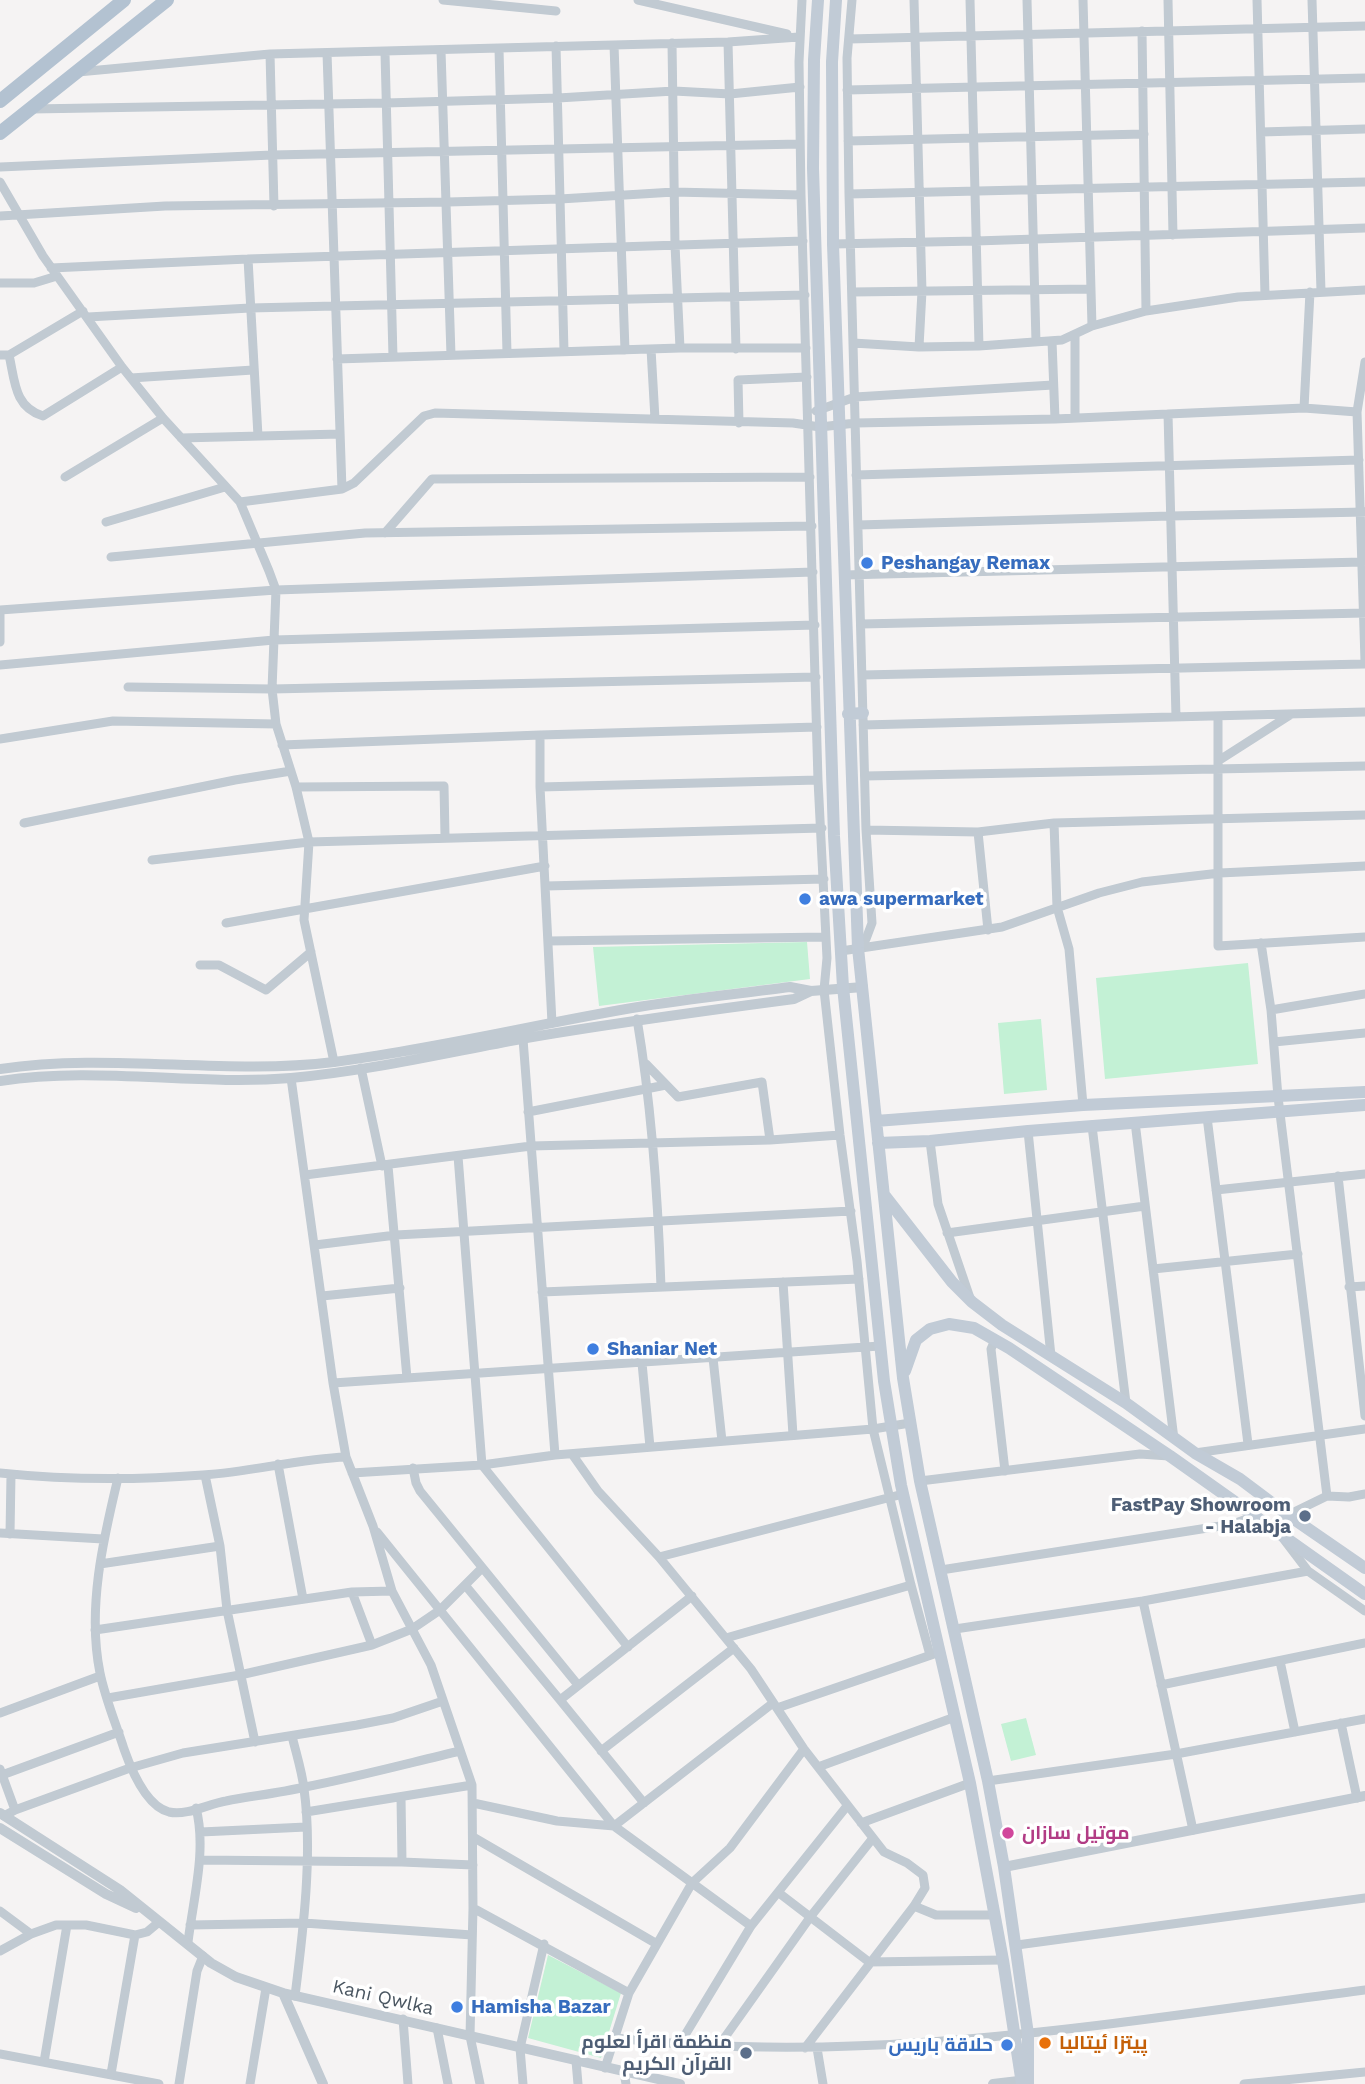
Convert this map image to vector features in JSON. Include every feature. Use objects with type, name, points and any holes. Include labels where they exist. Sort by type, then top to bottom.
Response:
[{"type":"main road","points":[[0,101],[124,0]]},
{"type":"main road","points":[[0,133],[167,0]]},
{"type":"main road","points":[[818,0],[807,169],[821,409],[814,426],[828,602],[826,834],[841,951],[842,988],[880,1346],[891,1426],[935,1653],[955,1717],[970,1783],[1025,2082]]},
{"type":"main road","points":[[836,0],[832,62],[834,244],[858,948],[903,1378],[920,1481],[955,1629],[1004,1867],[1028,2034],[1025,2082]]},
{"type":"main road","points":[[814,603],[828,602]]},
{"type":"main road","points":[[848,714],[863,719]]},
{"type":"main road","points":[[878,1143],[930,1141],[1207,1117],[1365,1092]]},
{"type":"main road","points":[[876,1121],[1083,1105],[1365,1105]]},
{"type":"main road","points":[[884,1195],[952,1282],[972,1302],[1018,1335],[1126,1403],[1195,1453],[1240,1479],[1288,1516],[1365,1568]]},
{"type":"main road","points":[[903,1378],[916,1340],[930,1329],[949,1324],[974,1328],[1009,1348],[1170,1456],[1365,1594]]},
{"type":"main road","points":[[1009,1348],[1018,1335]]},
{"type":"street","points":[[443,0],[555,11]]},
{"type":"street","points":[[638,0],[799,37]]},
{"type":"street","points":[[473,1803],[557,1821],[614,1826],[775,1705],[935,1653],[911,1585],[873,1429],[859,1279],[824,990],[827,968],[824,879],[826,834],[818,780],[810,477],[814,426],[808,414],[801,195],[807,169],[800,144],[799,37],[802,0]]},
{"type":"street","points":[[852,0],[848,90],[850,242],[866,830],[872,923],[869,934],[858,948]]},
{"type":"street","points":[[914,0],[922,291],[919,347]]},
{"type":"street","points":[[970,0],[979,346]]},
{"type":"street","points":[[1027,0],[1036,342]]},
{"type":"street","points":[[1083,0],[1092,326]]},
{"type":"street","points":[[1168,0],[1173,235]]},
{"type":"street","points":[[1257,0],[1265,295]]},
{"type":"street","points":[[1311,0],[1321,291]]},
{"type":"street","points":[[849,39],[1365,26]]},
{"type":"street","points":[[1142,32],[1146,311]]},
{"type":"street","points":[[76,72],[270,54],[728,42],[799,37]]},
{"type":"street","points":[[728,42],[736,349]]},
{"type":"street","points":[[672,43],[675,245],[680,348]]},
{"type":"street","points":[[614,45],[625,349]]},
{"type":"street","points":[[556,46],[564,351]]},
{"type":"street","points":[[499,49],[507,353]]},
{"type":"street","points":[[441,51],[451,355]]},
{"type":"street","points":[[385,52],[393,357]]},
{"type":"street","points":[[327,53],[342,489]]},
{"type":"street","points":[[270,54],[274,206]]},
{"type":"street","points":[[848,90],[1365,78]]},
{"type":"street","points":[[29,109],[502,100],[674,91],[730,94],[800,87]]},
{"type":"street","points":[[1261,132],[1365,130]]},
{"type":"street","points":[[848,141],[1144,134]]},
{"type":"street","points":[[0,167],[272,155],[800,144]]},
{"type":"street","points":[[0,182],[54,272],[122,367],[163,418],[240,502],[276,590],[272,689],[276,724],[296,787],[309,842],[304,920],[334,1062]]},
{"type":"street","points":[[849,194],[1365,182]]},
{"type":"street","points":[[0,216],[165,206],[389,204],[560,199],[674,192],[801,195]]},
{"type":"street","points":[[834,244],[1365,228]]},
{"type":"street","points":[[0,283],[34,283],[54,272],[248,259],[803,241]]},
{"type":"street","points":[[248,259],[258,436]]},
{"type":"street","points":[[852,292],[1091,289]]},
{"type":"street","points":[[853,343],[919,347],[1052,341],[1074,336],[1092,326],[1146,311],[1265,295],[1365,290]]},
{"type":"street","points":[[1304,408],[1310,292]]},
{"type":"street","points":[[122,367],[43,416],[28,411],[20,399],[4,355],[85,314],[805,295]]},
{"type":"street","points":[[1074,336],[1075,416]]},
{"type":"street","points":[[1052,341],[1055,419]]},
{"type":"street","points":[[337,359],[625,349],[806,348]]},
{"type":"street","points":[[651,349],[656,419]]},
{"type":"street","points":[[862,675],[1365,662],[1363,512],[1357,412],[1365,362]]},
{"type":"street","points":[[131,378],[253,370]]},
{"type":"street","points":[[739,423],[737,380],[807,376]]},
{"type":"street","points":[[793,424],[808,414],[855,397],[1053,385]]},
{"type":"street","points":[[240,502],[342,489],[354,483],[429,414],[814,426],[1304,408],[1357,412]]},
{"type":"street","points":[[1168,414],[1176,717]]},
{"type":"street","points":[[65,477],[163,418]]},
{"type":"street","points":[[181,438],[340,434]]},
{"type":"street","points":[[856,475],[1359,460]]},
{"type":"street","points":[[385,533],[432,479],[810,477]]},
{"type":"street","points":[[106,522],[225,487]]},
{"type":"street","points":[[858,526],[1363,512]]},
{"type":"street","points":[[111,556],[385,533],[812,526]]},
{"type":"street","points":[[844,575],[1362,562]]},
{"type":"street","points":[[0,642],[0,610],[276,590],[813,572]]},
{"type":"street","points":[[861,624],[1174,615],[1364,613]]},
{"type":"street","points":[[0,665],[274,640],[815,625]]},
{"type":"street","points":[[128,687],[272,689],[816,677]]},
{"type":"street","points":[[863,719],[1176,717],[1365,712]]},
{"type":"street","points":[[1218,764],[1292,714]]},
{"type":"street","points":[[1218,716],[1218,946],[1365,937]]},
{"type":"street","points":[[0,739],[113,721],[276,724]]},
{"type":"street","points":[[282,745],[817,727]]},
{"type":"street","points":[[540,735],[540,787],[552,1023]]},
{"type":"street","points":[[865,776],[1218,764],[1365,766]]},
{"type":"street","points":[[24,823],[291,771]]},
{"type":"street","points":[[540,787],[818,780]]},
{"type":"street","points":[[296,787],[444,786],[445,836]]},
{"type":"street","points":[[866,830],[978,832],[1054,824],[1365,815]]},
{"type":"street","points":[[1054,824],[1058,907],[1069,949],[1083,1105]]},
{"type":"street","points":[[978,832],[988,930]]},
{"type":"street","points":[[152,860],[309,842],[445,836],[826,834]]},
{"type":"street","points":[[226,923],[545,866]]},
{"type":"street","points":[[841,951],[988,930],[1142,882],[1220,873],[1365,866]]},
{"type":"street","points":[[546,886],[824,879]]},
{"type":"street","points":[[548,941],[826,937]]},
{"type":"street","points":[[1261,943],[1327,1496]]},
{"type":"street","points":[[200,965],[219,965],[266,990],[311,952]]},
{"type":"street","points":[[0,1081],[78,1075],[258,1080],[291,1078],[361,1068],[552,1023],[634,1007],[790,987],[811,991],[863,987]]},
{"type":"street","points":[[0,1069],[84,1063],[265,1067],[334,1062],[523,1039],[637,1019],[794,999],[811,991]]},
{"type":"street","points":[[1271,1010],[1365,994]]},
{"type":"street","points":[[637,1019],[649,1089],[661,1287]]},
{"type":"street","points":[[1274,1042],[1365,1033]]},
{"type":"street","points":[[523,1039],[555,1455]]},
{"type":"street","points":[[645,1063],[678,1097],[762,1082],[770,1140]]},
{"type":"street","points":[[361,1068],[385,1166],[396,1235],[407,1378]]},
{"type":"street","points":[[291,1078],[346,1457],[373,1526],[391,1591],[431,1665],[472,1785],[470,2036],[480,2084]]},
{"type":"street","points":[[528,1112],[666,1085]]},
{"type":"street","points":[[1207,1117],[1248,1444]]},
{"type":"street","points":[[1135,1122],[1174,1439]]},
{"type":"street","points":[[1092,1126],[1126,1403]]},
{"type":"street","points":[[1028,1131],[1051,1356]]},
{"type":"street","points":[[305,1175],[531,1146],[770,1140],[840,1135]]},
{"type":"street","points":[[930,1141],[933,1178],[947,1233],[972,1302]]},
{"type":"street","points":[[458,1156],[482,1465],[628,1647]]},
{"type":"street","points":[[1216,1190],[1365,1174]]},
{"type":"street","points":[[1338,1176],[1349,1287],[1361,1354],[1365,1416]]},
{"type":"street","points":[[947,1233],[1145,1206]]},
{"type":"street","points":[[315,1245],[396,1235],[851,1211]]},
{"type":"street","points":[[1153,1269],[1298,1254]]},
{"type":"street","points":[[542,1292],[859,1279]]},
{"type":"street","points":[[783,1282],[793,1435]]},
{"type":"street","points":[[1349,1287],[1365,1286]]},
{"type":"street","points":[[322,1296],[400,1288]]},
{"type":"street","points":[[995,1340],[991,1349],[1005,1471]]},
{"type":"street","points":[[333,1382],[880,1346]]},
{"type":"street","points":[[713,1358],[722,1441]]},
{"type":"street","points":[[642,1363],[649,1447]]},
{"type":"street","points":[[352,1473],[482,1465],[555,1455],[873,1429],[910,1423]]},
{"type":"street","points":[[1195,1453],[1365,1429]]},
{"type":"street","points":[[572,1454],[598,1491],[659,1557],[734,1648],[804,1749],[884,1852],[907,1863],[923,1875],[925,1888],[914,1906],[805,2048]]},
{"type":"street","points":[[920,1481],[1140,1454],[1170,1456]]},
{"type":"street","points":[[0,1473],[118,1478],[205,1475],[316,1458],[346,1457]]},
{"type":"street","points":[[278,1464],[303,1599]]},
{"type":"street","points":[[413,1468],[420,1491],[578,1685]]},
{"type":"street","points":[[11,1475],[5,1534],[103,1539]]},
{"type":"street","points":[[205,1475],[220,1546],[227,1610],[255,1742]]},
{"type":"street","points":[[118,1478],[103,1539],[100,1564],[95,1630],[100,1676],[130,1768],[142,1788],[164,1811],[177,1813],[460,1751]]},
{"type":"street","points":[[659,1557],[904,1494]]},
{"type":"street","points":[[1365,1494],[1349,1497],[1327,1496],[1288,1516],[1276,1529],[1308,1571],[1365,1611]]},
{"type":"street","points":[[941,1570],[1233,1524],[1255,1516]]},
{"type":"street","points":[[373,1526],[614,1826],[751,1926]]},
{"type":"street","points":[[100,1564],[220,1546]]},
{"type":"street","points":[[108,1698],[240,1675],[373,1645],[412,1629],[440,1610],[482,1568]]},
{"type":"street","points":[[955,1629],[1143,1601],[1308,1571]]},
{"type":"street","points":[[465,1585],[643,1803]]},
{"type":"street","points":[[726,1638],[911,1585]]},
{"type":"street","points":[[95,1630],[352,1592],[391,1591]]},
{"type":"street","points":[[352,1592],[373,1645]]},
{"type":"street","points":[[560,1700],[692,1596]]},
{"type":"street","points":[[1143,1601],[1192,1830]]},
{"type":"street","points":[[1161,1685],[1365,1643]]},
{"type":"street","points":[[601,1751],[734,1648]]},
{"type":"street","points":[[1280,1661],[1295,1732]]},
{"type":"street","points":[[0,1713],[100,1676]]},
{"type":"street","points":[[6,1813],[130,1768],[183,1753],[393,1718],[443,1701]]},
{"type":"street","points":[[818,1768],[955,1717]]},
{"type":"street","points":[[988,1781],[1176,1754],[1365,1719]]},
{"type":"street","points":[[1004,1867],[1361,1797],[1341,1723]]},
{"type":"street","points":[[118,1732],[1,1772],[6,1813],[120,1890],[142,1910]]},
{"type":"street","points":[[292,1736],[304,1787],[306,1812],[304,1923],[295,1996]]},
{"type":"street","points":[[605,2068],[629,1993],[692,1883],[730,1848],[804,1749]]},
{"type":"street","points":[[861,1823],[970,1783]]},
{"type":"street","points":[[306,1812],[472,1785]]},
{"type":"street","points":[[401,1797],[402,1862]]},
{"type":"street","points":[[679,2045],[751,1926],[847,1806]]},
{"type":"street","points":[[188,1942],[200,1860],[201,1832],[196,1808]]},
{"type":"street","points":[[201,1832],[306,1827]]},
{"type":"street","points":[[0,1828],[106,1894],[142,1910]]},
{"type":"street","points":[[473,1837],[657,1944]]},
{"type":"street","points":[[718,2047],[811,1916],[873,1838]]},
{"type":"street","points":[[200,1860],[473,1865]]},
{"type":"street","points":[[779,1893],[869,1962],[1003,1960]]},
{"type":"street","points":[[1017,1945],[1365,1898]]},
{"type":"street","points":[[914,1906],[936,1915],[994,1915]]},
{"type":"street","points":[[473,1908],[544,1944],[629,1993]]},
{"type":"street","name":"Kani Qwlka","points":[[142,1910],[188,1942],[223,1971],[266,1988],[680,2084]]},
{"type":"street","points":[[0,1911],[32,1934]]},
{"type":"street","points":[[0,1951],[56,1925],[86,1925],[135,1935],[147,1933],[159,1922]]},
{"type":"street","points":[[190,1925],[304,1923],[472,1935]]},
{"type":"street","points":[[44,2062],[67,1925]]},
{"type":"street","points":[[111,2074],[135,1935]]},
{"type":"street","points":[[523,2084],[520,2048],[544,1944]]},
{"type":"street","points":[[179,2084],[197,1971],[203,1956]]},
{"type":"street","points":[[250,2084],[266,1988]]},
{"type":"street","points":[[616,2038],[718,2047],[817,2048],[1015,2036],[1365,1990]]},
{"type":"street","points":[[283,1993],[323,2084]]},
{"type":"street","points":[[403,2019],[408,2084]]},
{"type":"street","points":[[437,2028],[448,2084]]},
{"type":"street","points":[[817,2048],[823,2084]]},
{"type":"street","points":[[0,2054],[159,2084]]},
{"type":"street","points":[[576,2061],[578,2084]]},
{"type":"street","points":[[624,2072],[626,2084]]},
{"type":"street","points":[[1244,2084],[1365,2072]]},
{"type":"street","points":[[993,2084],[1025,2082]]},
{"type":"green space","points":[[807,942],[810,979],[599,1006],[593,947]]},
{"type":"green space","points":[[1248,963],[1258,1064],[1105,1079],[1096,978]]},
{"type":"green space","points":[[1041,1019],[1047,1090],[1004,1094],[998,1023]]},
{"type":"green space","points":[[1026,1718],[1036,1755],[1011,1761],[1001,1724]]},
{"type":"green space","points":[[548,1955],[621,1993],[601,2058],[528,2038]]},
{"type":"place","name":"Peshangay Remax","points":[[867,563]]},
{"type":"place","name":"awa supermarket","points":[[805,899]]},
{"type":"place","name":"Shaniar Net","points":[[593,1349]]},
{"type":"place","name":"FastPay Showroom - Halabja","points":[[1305,1516]]},
{"type":"place","name":"موتيل سازان","points":[[1008,1833]]},
{"type":"place","name":"Hamisha Bazar","points":[[457,2007]]},
{"type":"place","name":"پیتزا ئیتالیا","points":[[1045,2043]]},
{"type":"place","name":"حلاقة باریس","points":[[1007,2045]]},
{"type":"place","name":"منظمة اقرأ لعلوم القرآن الكريم","points":[[746,2053]]}]
